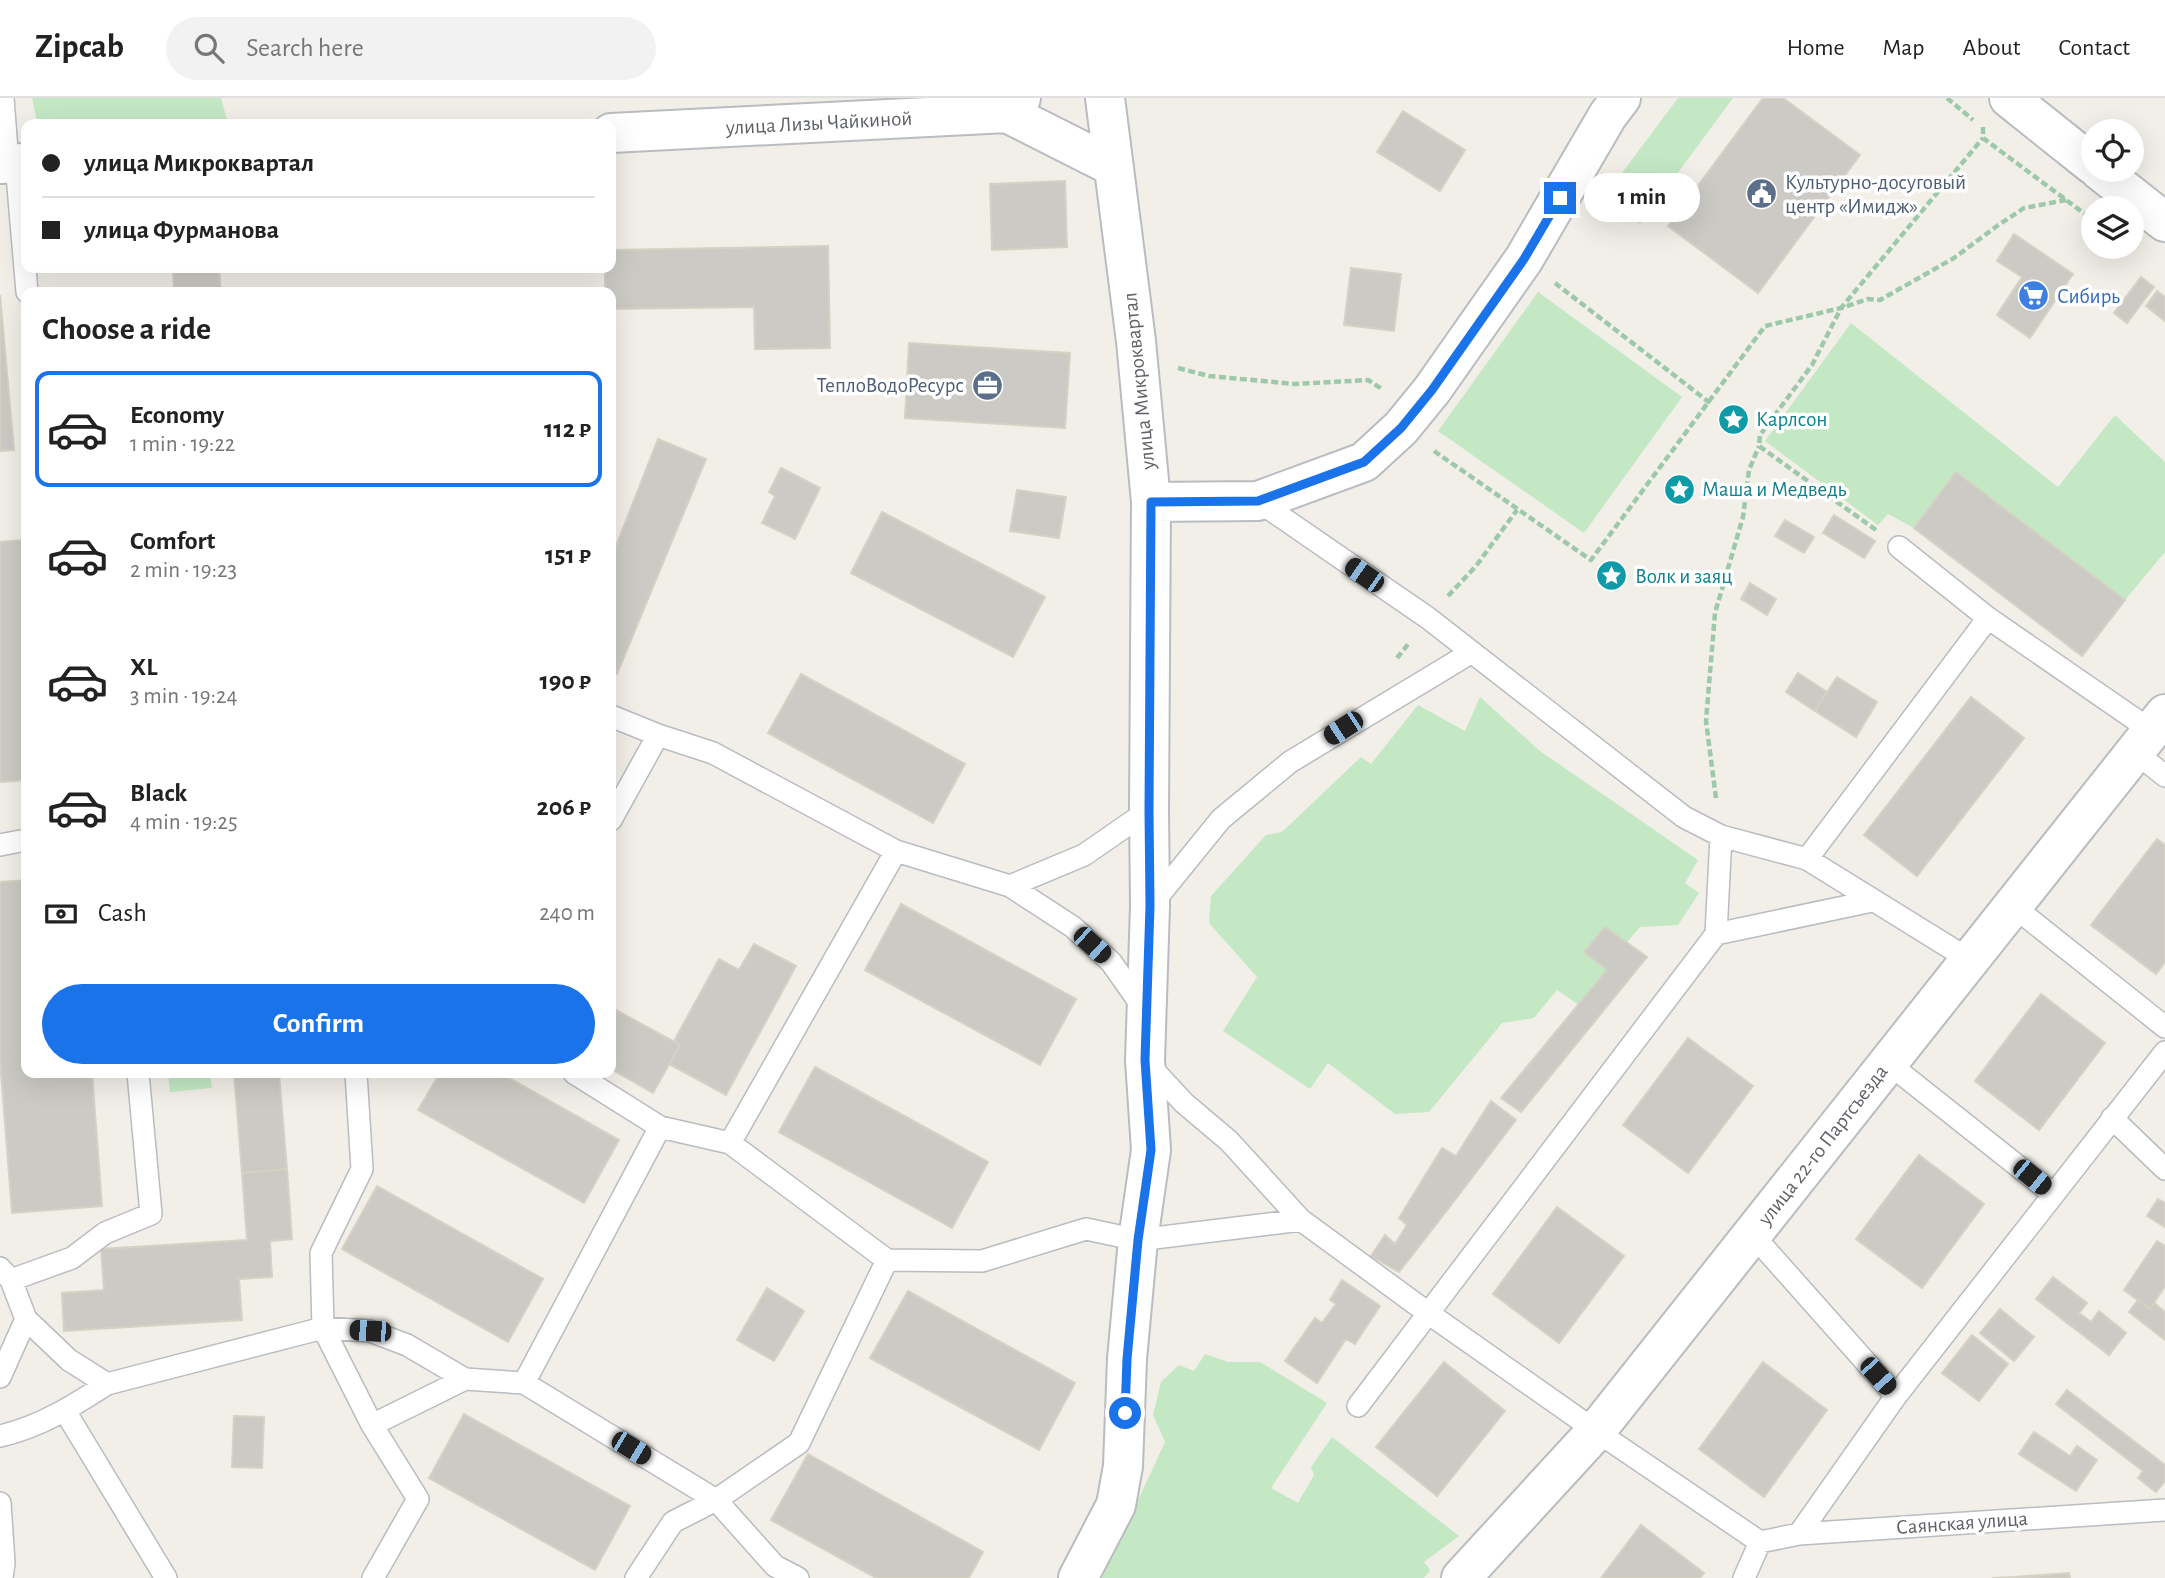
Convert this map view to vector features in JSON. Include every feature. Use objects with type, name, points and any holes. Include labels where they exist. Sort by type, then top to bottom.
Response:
[{"type":"street","name":"улица Микроквартал","points":[[1078,1578],[1116,1506],[1123,1466],[1127,1359],[1138,1240],[1151,1150],[1145,1060],[1150,906],[1151,502],[1136,341],[1105,98]]},
{"type":"street","points":[[1151,502],[1258,501],[1364,462],[1401,428],[1432,390],[1524,259],[1621,98]]},
{"type":"street","points":[[2009,98],[2081,155]]},
{"type":"street","points":[[1014,106],[1114,167]]},
{"type":"street","name":"улица Лизы Чайкиной","points":[[616,133],[1014,106]]},
{"type":"street","points":[[2114,182],[2165,222]]},
{"type":"street","name":"улица 22-го Партсъезда","points":[[1470,1575],[1596,1431],[2151,732]]},
{"type":"lane","points":[[3,98],[21,237]]},
{"type":"lane","points":[[1258,501],[1428,618],[1684,817],[1721,836],[1807,859],[1970,960]]},
{"type":"lane","points":[[1899,547],[1988,618],[2151,732],[2165,776]]},
{"type":"lane","points":[[1807,859],[1988,618]]},
{"type":"lane","points":[[1150,906],[1221,820],[1290,762],[1472,652]]},
{"type":"lane","points":[[616,718],[658,736],[713,753],[897,851],[1010,886],[1073,928],[1111,962],[1147,1013]]},
{"type":"lane","points":[[616,811],[658,736]]},
{"type":"lane","points":[[1010,886],[1084,855],[1149,810]]},
{"type":"lane","points":[[1358,1406],[1716,934],[1721,836]]},
{"type":"lane","points":[[0,845],[21,841]]},
{"type":"lane","points":[[730,1143],[897,851]]},
{"type":"lane","points":[[1716,934],[1872,901]]},
{"type":"lane","points":[[2013,906],[2165,1027]]},
{"type":"lane","points":[[1800,1534],[1896,1396],[2165,1052]]},
{"type":"lane","points":[[1145,1060],[1184,1103],[1229,1141],[1301,1220],[1428,1313],[1759,1542],[1744,1578]]},
{"type":"lane","points":[[1888,1062],[2053,1194]]},
{"type":"lane","points":[[107,1384],[69,1360],[26,1319],[6,1274],[72,1258],[105,1233],[151,1214],[138,1078]]},
{"type":"lane","points":[[356,1078],[362,1169],[321,1253],[323,1328],[372,1424],[418,1499],[373,1578]]},
{"type":"lane","points":[[582,1078],[660,1127],[730,1143],[887,1260],[982,1261],[1086,1229],[1138,1240],[1301,1220]]},
{"type":"lane","points":[[2112,1118],[2165,1169]]},
{"type":"lane","points":[[524,1383],[660,1127]]},
{"type":"lane","points":[[1752,1234],[1896,1396]]},
{"type":"lane","points":[[636,1578],[673,1522],[716,1500],[799,1443],[887,1260]]},
{"type":"lane","points":[[0,1377],[26,1319]]},
{"type":"lane","points":[[0,1436],[24,1430],[65,1411],[107,1384],[323,1328],[370,1331],[407,1345],[465,1380],[524,1383],[716,1500],[775,1566],[798,1578]]},
{"type":"lane","points":[[372,1424],[465,1380]]},
{"type":"lane","points":[[65,1411],[166,1578]]},
{"type":"lane","points":[[0,1503],[4,1563],[2,1578]]},
{"type":"lane","name":"Саянская улица","points":[[1759,1542],[1800,1534],[2165,1510]]},
{"type":"path","points":[[1721,836],[1706,720],[1715,613],[1743,517],[1749,470],[1759,446],[1760,435],[1812,365],[1841,308],[1983,138],[1983,127],[1947,98]]},
{"type":"path","points":[[1983,138],[2081,211]]},
{"type":"path","points":[[1431,448],[1591,560],[1765,326],[1868,299],[1880,300],[1954,258],[2024,208],[2066,200]]},
{"type":"path","points":[[1552,280],[1710,403]]},
{"type":"path","points":[[1136,341],[1170,366],[1209,376],[1295,384],[1368,380],[1380,389],[1403,393],[1432,390]]},
{"type":"path","points":[[1759,446],[1899,547]]},
{"type":"path","points":[[1476,566],[1517,510]]},
{"type":"green space","points":[[32,98],[221,98],[227,119],[37,119]]},
{"type":"green space","points":[[1678,98],[1733,98],[1640,224],[1604,197]]},
{"type":"green space","points":[[1538,292],[1682,397],[1584,533],[1438,431]]},
{"type":"green space","points":[[1851,323],[2058,487],[2115,415],[2165,462],[2165,552],[2125,600],[1956,473],[1914,528],[1888,514],[1878,525],[1765,441]]},
{"type":"green space","points":[[1480,697],[1540,751],[1698,860],[1685,883],[1699,893],[1678,925],[1640,927],[1627,942],[1606,928],[1585,952],[1607,970],[1579,1005],[1557,990],[1534,1018],[1502,1023],[1429,1112],[1395,1114],[1328,1063],[1310,1089],[1223,1031],[1257,977],[1209,923],[1211,896],[1266,835],[1282,832],[1361,757],[1371,764],[1418,705],[1465,731]]},
{"type":"green space","points":[[169,1078],[211,1078],[212,1088],[170,1092]]},
{"type":"green space","points":[[1205,1354],[1228,1362],[1260,1362],[1327,1403],[1271,1488],[1298,1503],[1314,1475],[1311,1467],[1332,1437],[1459,1536],[1424,1562],[1430,1570],[1424,1578],[1102,1578],[1165,1442],[1153,1415],[1161,1382],[1179,1365],[1194,1371]]},
{"type":"building","name":"Культурно-досуговый центр «Имидж»","points":[[1763,98],[1783,98],[1860,155],[1758,293],[1668,226]]},
{"type":"building","points":[[1403,111],[1465,150],[1440,191],[1377,152]]},
{"type":"building","points":[[1065,181],[1067,247],[992,250],[990,184]]},
{"type":"building","name":"Сибирь","points":[[2014,234],[2073,274],[2030,338],[1997,315],[2022,277],[1997,261]]},
{"type":"building","points":[[828,246],[830,348],[755,349],[754,307],[616,309],[616,287],[605,287],[605,273],[616,273],[616,250]]},
{"type":"building","points":[[1351,268],[1401,274],[1394,331],[1344,325]]},
{"type":"building","points":[[173,273],[219,273],[221,287],[174,287]]},
{"type":"building","points":[[2141,277],[2154,287],[2127,323],[2114,313]]},
{"type":"building","points":[[2157,291],[2165,297],[2165,321],[2146,306]]},
{"type":"building","points":[[0,295],[14,450],[0,451]]},
{"type":"building","name":"ТеплоВодоРесурс","points":[[909,343],[1070,353],[1065,428],[905,418]]},
{"type":"building","points":[[658,439],[706,459],[617,674],[616,674],[616,546]]},
{"type":"building","points":[[781,468],[820,488],[795,539],[762,523],[775,496],[769,492]]},
{"type":"building","points":[[1956,472],[2125,600],[2082,656],[1914,528]]},
{"type":"building","points":[[1017,490],[1066,497],[1059,538],[1010,531]]},
{"type":"building","points":[[882,512],[1045,597],[1013,657],[851,573]]},
{"type":"building","points":[[1834,515],[1875,541],[1864,558],[1823,533]]},
{"type":"building","points":[[1785,520],[1814,537],[1804,553],[1775,536]]},
{"type":"building","points":[[21,540],[21,780],[0,782],[0,542]]},
{"type":"building","points":[[1750,583],[1776,599],[1767,615],[1741,599]]},
{"type":"building","points":[[1798,673],[1827,692],[1815,711],[1786,692]]},
{"type":"building","points":[[801,674],[965,764],[933,823],[768,733]]},
{"type":"building","points":[[1837,677],[1877,702],[1856,737],[1815,711]]},
{"type":"building","points":[[1971,697],[2024,738],[1917,876],[1864,835]]},
{"type":"building","points":[[2157,839],[2165,845],[2165,962],[2156,974],[2091,925]]},
{"type":"building","points":[[21,880],[21,1078],[92,1078],[102,1206],[12,1213],[0,1060],[0,882]]},
{"type":"building","points":[[901,904],[1076,999],[1040,1065],[865,970]]},
{"type":"building","points":[[1605,927],[1647,957],[1521,1112],[1501,1098],[1607,970],[1584,952]]},
{"type":"building","points":[[754,944],[796,966],[726,1095],[669,1064],[680,1045],[674,1041],[719,959],[739,970]]},
{"type":"building","points":[[2041,994],[2105,1043],[2039,1130],[1975,1081]]},
{"type":"building","points":[[616,1010],[680,1045],[653,1093],[616,1072]]},
{"type":"building","points":[[1688,1038],[1753,1086],[1688,1173],[1623,1125]]},
{"type":"building","points":[[815,1067],[988,1162],[952,1228],[779,1132]]},
{"type":"building","points":[[234,1078],[279,1078],[287,1169],[242,1173]]},
{"type":"building","points":[[437,1078],[509,1078],[619,1140],[584,1203],[418,1110]]},
{"type":"building","points":[[1491,1101],[1516,1120],[1435,1226],[1399,1272],[1371,1256],[1385,1235],[1395,1244],[1407,1225],[1399,1218],[1442,1148],[1456,1156]]},
{"type":"building","points":[[1919,1155],[1984,1204],[1922,1288],[1856,1239]]},
{"type":"building","points":[[287,1169],[292,1239],[270,1241],[272,1277],[239,1279],[242,1320],[64,1331],[62,1293],[104,1290],[101,1249],[247,1240],[242,1173]]},
{"type":"building","points":[[377,1186],[543,1279],[508,1342],[342,1249]]},
{"type":"building","points":[[2158,1199],[2165,1203],[2165,1227],[2147,1216]]},
{"type":"building","points":[[1557,1207],[1624,1256],[1559,1343],[1493,1294]]},
{"type":"building","points":[[2157,1241],[2165,1246],[2165,1286],[2150,1309],[2124,1290]]},
{"type":"building","points":[[2053,1277],[2087,1303],[2079,1313],[2091,1322],[2099,1311],[2126,1333],[2109,1355],[2036,1299]]},
{"type":"building","points":[[1342,1280],[1380,1306],[1355,1344],[1346,1339],[1317,1383],[1285,1361],[1315,1318],[1322,1323],[1336,1304],[1330,1300]]},
{"type":"building","points":[[767,1288],[804,1311],[774,1361],[737,1340]]},
{"type":"building","points":[[908,1291],[1075,1383],[1039,1450],[870,1358]]},
{"type":"building","points":[[2138,1300],[2150,1309],[2154,1303],[2165,1312],[2165,1340],[2129,1312]]},
{"type":"building","points":[[2000,1309],[2034,1337],[2014,1361],[1980,1333]]},
{"type":"building","points":[[1972,1335],[2008,1364],[1979,1401],[1942,1373]]},
{"type":"building","points":[[1444,1362],[1505,1411],[1437,1496],[1376,1447]]},
{"type":"building","points":[[1763,1362],[1827,1410],[1764,1497],[1699,1449]]},
{"type":"building","points":[[2067,1390],[2165,1465],[2165,1481],[2156,1492],[2138,1478],[2143,1471],[2056,1404]]},
{"type":"building","points":[[464,1414],[630,1506],[595,1570],[429,1478]]},
{"type":"building","points":[[234,1416],[264,1417],[262,1468],[232,1467]]},
{"type":"building","points":[[2034,1432],[2070,1456],[2077,1446],[2097,1460],[2076,1491],[2019,1454]]},
{"type":"building","points":[[808,1454],[983,1552],[969,1578],[876,1578],[771,1520]]},
{"type":"building","points":[[1641,1525],[1704,1573],[1700,1578],[1601,1578]]},
{"type":"building","points":[[2069,1573],[2070,1578],[1992,1578],[2014,1577]]},
{"type":"place","name":"Культурно-досуговый центр «Имидж»","points":[[1762,194]]},
{"type":"place","name":"Сибирь","points":[[2034,296]]},
{"type":"place","name":"ТеплоВодоРесурс","points":[[987,385]]},
{"type":"place","name":"Карлсон","points":[[1733,419]]},
{"type":"place","name":"Маша и Медведь","points":[[1679,489]]},
{"type":"place","name":"Волк и заяц","points":[[1612,576]]},
{"type":"route","points":[[1125,1413],[1138,1240],[1151,1150],[1145,1060],[1150,906],[1151,502],[1258,501],[1364,462],[1401,428],[1432,390],[1524,259],[1560,198]]}]
